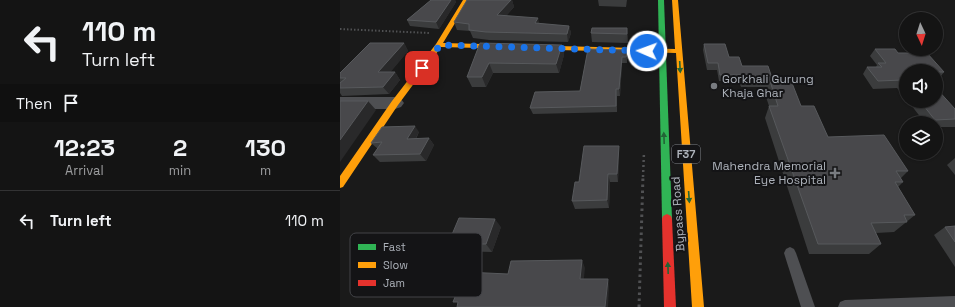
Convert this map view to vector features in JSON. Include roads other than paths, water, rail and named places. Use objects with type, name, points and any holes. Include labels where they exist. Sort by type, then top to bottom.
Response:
[{"type":"main road","points":[[340,184],[395,103],[440,45],[466,0]]},
{"type":"main road","name":"Bypass Road","points":[[662,0],[663,91],[670,307]]},
{"type":"main road","name":"Bypass Road","points":[[675,0],[698,307]]},
{"type":"main road","points":[[440,45],[679,51]]},
{"type":"street","points":[[340,103],[395,103]]},
{"type":"lane","points":[[663,91],[681,92]]},
{"type":"lane","points":[[790,253],[808,307]]},
{"type":"lane","points":[[845,307],[955,303]]},
{"type":"place","name":"Gorkhali Gurung Khaja Ghar","points":[[714,86]]},
{"type":"place","name":"Mahendra Memorial Eye Hospital","points":[[835,173]]}]
